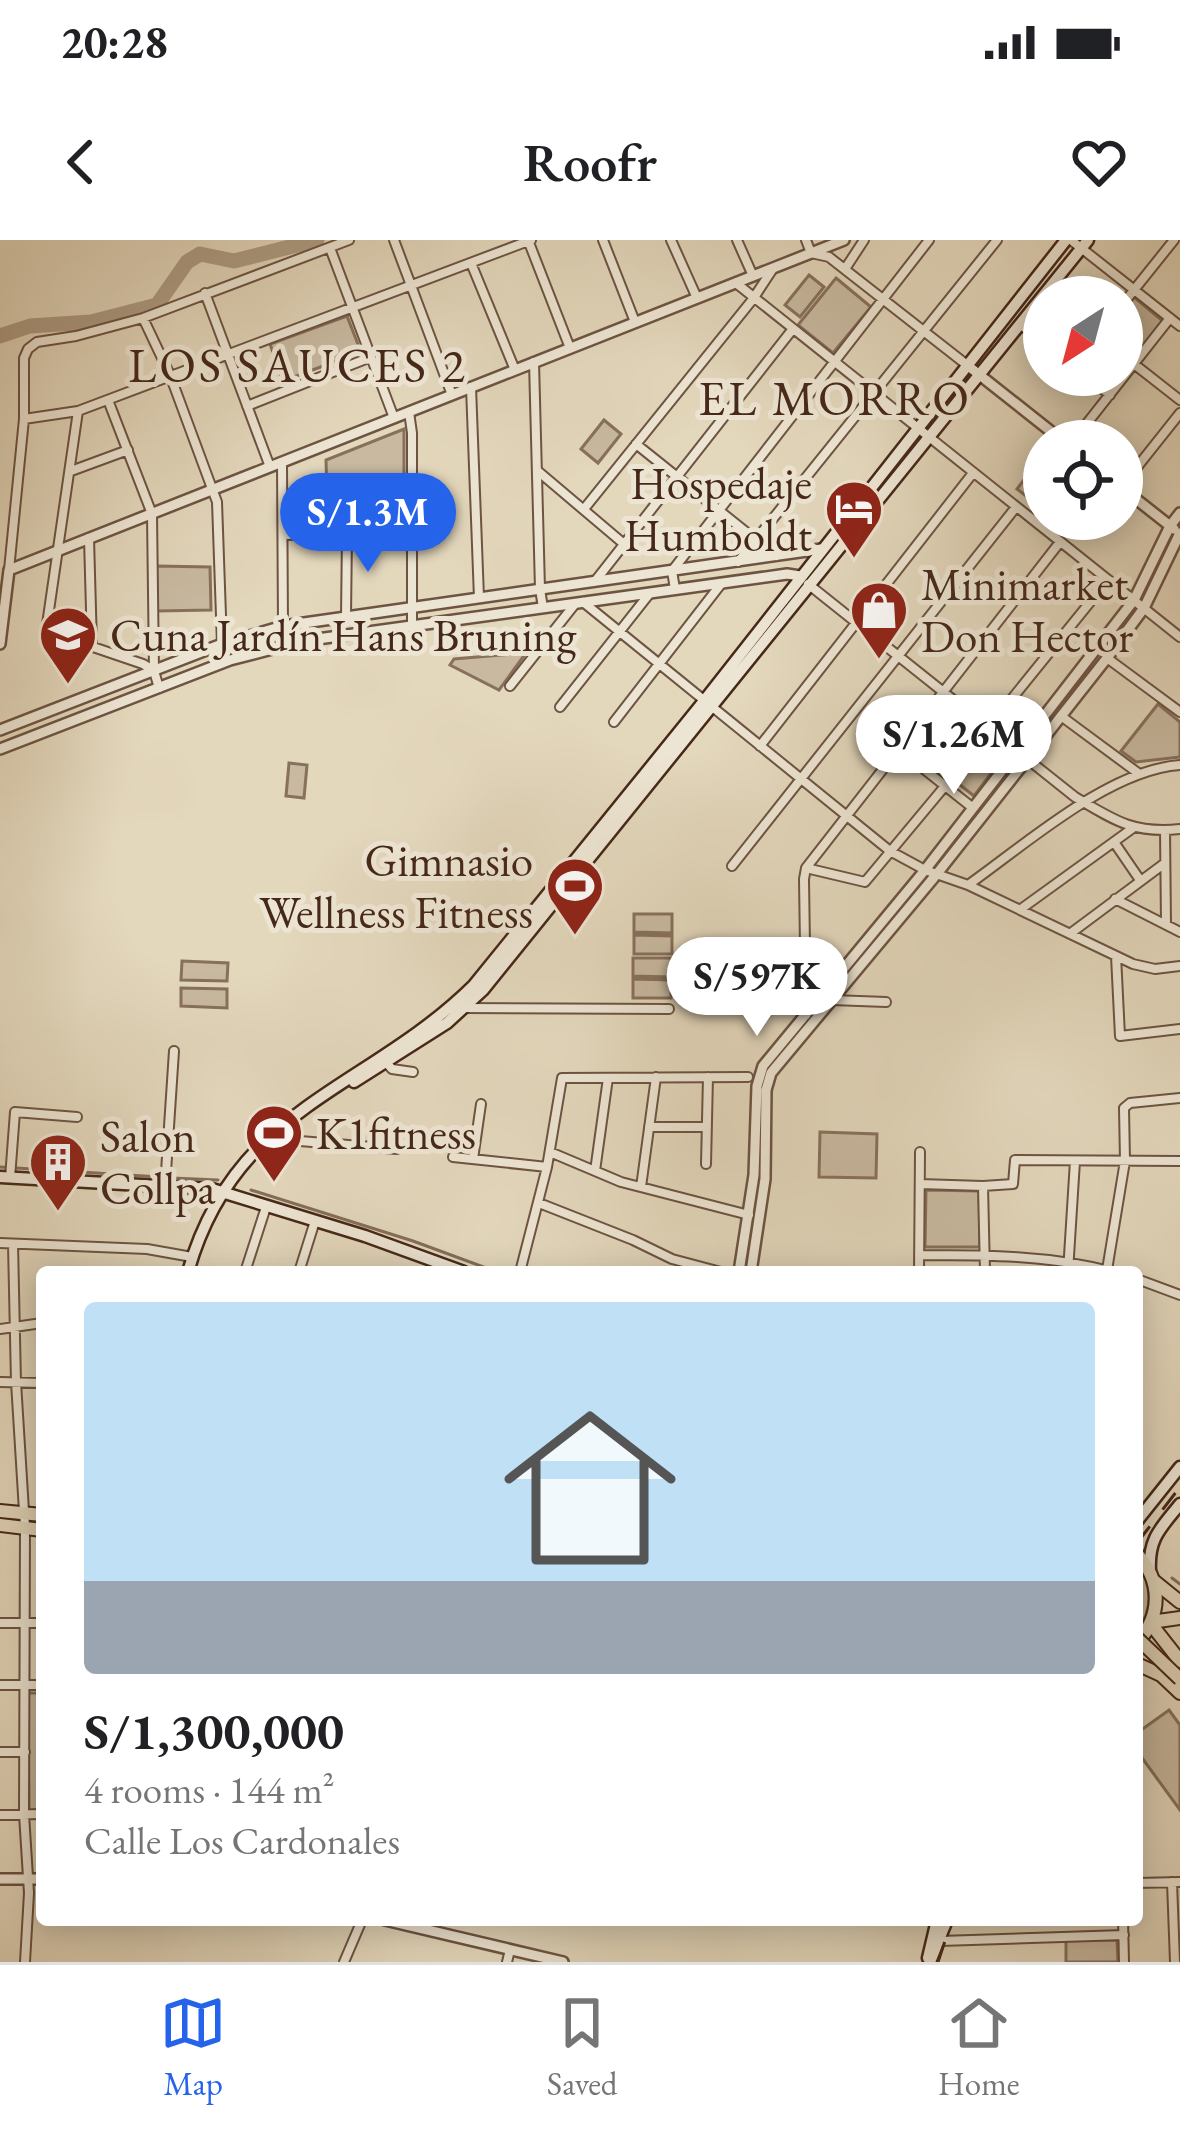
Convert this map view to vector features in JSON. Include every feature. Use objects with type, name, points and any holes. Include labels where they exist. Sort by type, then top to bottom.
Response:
[{"type":"main road","points":[[190,1266],[225,1193],[279,1131],[310,1102],[384,1060],[461,1006],[930,439],[1020,324],[1076,242]]},
{"type":"main road","points":[[707,704],[800,576],[967,365],[1076,242]]},
{"type":"main road","points":[[5,1178],[225,1193],[448,1266]]},
{"type":"main road","points":[[1143,1514],[1180,1467]]},
{"type":"main road","points":[[1143,1633],[1151,1623],[1156,1598],[1149,1555],[1153,1540],[1180,1504]]},
{"type":"main road","points":[[0,1511],[36,1526]]},
{"type":"main road","points":[[0,1525],[36,1517]]},
{"type":"main road","points":[[1143,1563],[1180,1601]]},
{"type":"main road","points":[[1151,1623],[1180,1618]]},
{"type":"main road","points":[[1151,1623],[1180,1661]]},
{"type":"main road","points":[[1143,1645],[1180,1678]]},
{"type":"main road","points":[[1143,1667],[1161,1675],[1180,1693]]},
{"type":"main road","points":[[929,1962],[937,1926]]},
{"type":"main road","points":[[935,1941],[944,1926]]},
{"type":"street","points":[[0,644],[28,349],[37,342],[143,318],[349,240]]},
{"type":"street","points":[[394,240],[452,395]]},
{"type":"street","points":[[24,419],[78,411],[529,240],[570,348]]},
{"type":"street","points":[[603,240],[635,322]]},
{"type":"street","points":[[671,240],[698,298]]},
{"type":"street","points":[[737,240],[753,276]]},
{"type":"street","points":[[806,240],[811,253]]},
{"type":"street","points":[[9,570],[844,240]]},
{"type":"street","points":[[845,269],[864,240]]},
{"type":"street","points":[[675,590],[672,571],[929,240]]},
{"type":"street","points":[[737,563],[997,240]]},
{"type":"street","points":[[1143,280],[1177,241]]},
{"type":"street","points":[[1076,242],[1117,276]]},
{"type":"street","points":[[330,248],[394,418]]},
{"type":"street","points":[[811,253],[830,257],[1037,420]]},
{"type":"street","points":[[471,263],[515,370]]},
{"type":"street","points":[[584,509],[773,268]]},
{"type":"street","points":[[736,283],[1180,637]]},
{"type":"street","points":[[205,293],[269,467]]},
{"type":"street","points":[[1143,297],[1180,326]]},
{"type":"street","points":[[143,318],[214,489],[222,644]]},
{"type":"street","points":[[1143,352],[1170,318]]},
{"type":"street","points":[[595,581],[792,330]]},
{"type":"street","points":[[247,406],[371,357]]},
{"type":"street","points":[[534,362],[543,608]]},
{"type":"street","points":[[1143,371],[1180,400]]},
{"type":"street","points":[[471,387],[479,598]]},
{"type":"street","points":[[1090,420],[1109,396]]},
{"type":"street","points":[[108,400],[152,514],[154,671],[159,688]]},
{"type":"street","points":[[78,411],[46,631],[154,671]]},
{"type":"street","points":[[409,412],[412,626]]},
{"type":"street","points":[[1143,460],[1180,413]]},
{"type":"street","points":[[636,444],[777,557]]},
{"type":"street","points":[[71,471],[128,450]]},
{"type":"street","points":[[282,462],[286,645]]},
{"type":"street","points":[[539,472],[624,544]]},
{"type":"street","points":[[760,746],[973,473]]},
{"type":"street","points":[[1143,504],[1177,532]]},
{"type":"street","points":[[732,866],[1016,507]]},
{"type":"street","points":[[931,872],[974,808],[1061,716],[1107,658],[1177,532],[1180,513]]},
{"type":"street","points":[[284,535],[412,533]]},
{"type":"street","points":[[346,616],[347,534]]},
{"type":"street","points":[[89,538],[92,646]]},
{"type":"street","points":[[806,1017],[806,868],[1060,542]]},
{"type":"street","points":[[0,730],[222,644],[283,626],[821,549]]},
{"type":"street","points":[[0,749],[230,660],[286,645],[792,573],[1084,802],[1150,832],[1180,829]]},
{"type":"street","points":[[989,727],[1108,580]]},
{"type":"street","points":[[614,722],[722,583]]},
{"type":"street","points":[[560,706],[650,593]]},
{"type":"street","points":[[579,603],[890,851],[1116,956],[1148,968],[1180,966]]},
{"type":"street","points":[[510,686],[579,603]]},
{"type":"street","points":[[741,1266],[765,1179],[768,1080],[775,1067],[1139,604]]},
{"type":"street","points":[[1107,658],[1180,712]]},
{"type":"street","points":[[1061,716],[1138,773]]},
{"type":"street","points":[[900,749],[974,808]]},
{"type":"street","points":[[968,885],[1084,802],[1138,773],[1180,765]]},
{"type":"street","points":[[806,868],[865,882],[945,786]]},
{"type":"street","points":[[1021,909],[1134,827]]},
{"type":"street","points":[[1165,830],[1166,925]]},
{"type":"street","points":[[1114,842],[1140,880]]},
{"type":"street","points":[[1071,933],[1165,863]]},
{"type":"street","points":[[1115,899],[1180,932]]},
{"type":"street","points":[[1116,956],[1120,1036],[1180,1029]]},
{"type":"street","points":[[751,1266],[758,1075],[826,999],[886,1002]]},
{"type":"street","points":[[461,1006],[669,1009]]},
{"type":"street","points":[[165,1187],[174,1051]]},
{"type":"street","points":[[384,1060],[392,1069],[413,1072]]},
{"type":"street","points":[[641,1187],[656,1077]]},
{"type":"street","points":[[706,1164],[708,1077]]},
{"type":"street","points":[[522,1266],[548,1167],[562,1078],[748,1077]]},
{"type":"street","points":[[595,1171],[608,1078]]},
{"type":"street","points":[[1111,1266],[1125,1160],[1125,1106],[1180,1098]]},
{"type":"street","points":[[473,1159],[481,1104]]},
{"type":"street","points":[[5,1178],[15,1112],[76,1117]]},
{"type":"street","points":[[649,1127],[707,1127]]},
{"type":"street","points":[[279,1131],[300,1141],[397,1149]]},
{"type":"street","points":[[550,1152],[641,1187],[754,1216]]},
{"type":"street","points":[[919,1266],[920,1152]]},
{"type":"street","points":[[453,1157],[548,1167]]},
{"type":"street","points":[[920,1184],[1013,1184],[1015,1160],[1180,1162]]},
{"type":"street","points":[[1068,1266],[1075,1160]]},
{"type":"street","points":[[983,1186],[985,1266]]},
{"type":"street","points":[[538,1203],[699,1266]]},
{"type":"street","points":[[247,1266],[266,1207]]},
{"type":"street","points":[[301,1266],[315,1221]]},
{"type":"street","points":[[0,1244],[147,1249],[193,1257]]},
{"type":"street","points":[[13,1244],[25,1520],[26,1962]]},
{"type":"street","points":[[919,1255],[984,1255],[1061,1266]]},
{"type":"street","points":[[1143,1281],[1180,1295]]},
{"type":"street","points":[[0,1329],[36,1324]]},
{"type":"street","points":[[0,1382],[36,1383]]},
{"type":"street","points":[[0,1623],[36,1623]]},
{"type":"street","points":[[0,1685],[36,1685]]},
{"type":"street","points":[[0,1752],[25,1751]]},
{"type":"street","points":[[0,1814],[36,1814]]},
{"type":"street","points":[[0,1879],[36,1879]]},
{"type":"street","points":[[1143,1883],[1176,1882],[1175,1962]]},
{"type":"street","points":[[344,1962],[359,1926]]},
{"type":"street","points":[[410,1926],[563,1962]]},
{"type":"street","points":[[1123,1926],[1124,1962]]},
{"type":"street","points":[[935,1941],[1124,1935]]},
{"type":"street","points":[[507,1962],[510,1950]]},
{"type":"shaded area","points":[[809,275],[824,287],[800,317],[785,305]]},
{"type":"shaded area","points":[[836,278],[871,307],[833,353],[798,325]]},
{"type":"shaded area","points":[[1143,304],[1164,322],[1143,348]]},
{"type":"shaded area","points":[[347,316],[361,352],[283,381],[270,344]]},
{"type":"shaded area","points":[[604,420],[621,434],[598,463],[581,449]]},
{"type":"shaded area","points":[[404,429],[404,529],[328,531],[326,460]]},
{"type":"shaded area","points":[[156,566],[210,567],[211,610],[157,611]]},
{"type":"shaded area","points":[[526,653],[499,690],[450,665],[454,659]]},
{"type":"shaded area","points":[[1158,704],[1180,722],[1180,757],[1136,762],[1121,751]]},
{"type":"shaded area","points":[[949,705],[1007,752],[974,796],[914,746]]},
{"type":"shaded area","points":[[289,763],[307,765],[304,798],[286,796]]},
{"type":"shaded area","points":[[634,914],[672,914],[672,933],[634,932]]},
{"type":"shaded area","points":[[634,935],[672,936],[672,954],[634,954]]},
{"type":"shaded area","points":[[633,958],[671,958],[671,977],[633,976]]},
{"type":"shaded area","points":[[182,961],[228,963],[227,981],[181,980]]},
{"type":"shaded area","points":[[633,979],[671,980],[671,998],[633,998]]},
{"type":"shaded area","points":[[181,988],[227,989],[227,1008],[181,1006]]},
{"type":"shaded area","points":[[820,1132],[877,1134],[876,1178],[819,1177]]},
{"type":"shaded area","points":[[926,1190],[979,1191],[980,1247],[925,1247]]},
{"type":"shaded area","points":[[1143,1574],[1149,1598],[1143,1621]]},
{"type":"shaded area","points":[[28,1693],[36,1693],[36,1811],[29,1811]]},
{"type":"shaded area","points":[[1169,1710],[1180,1725],[1180,1810],[1143,1759],[1143,1729]]},
{"type":"shaded area","points":[[1066,1940],[1117,1940],[1118,1962],[1066,1962]]},
{"type":"waterway","points":[[0,336],[30,326],[91,322],[157,305],[187,262],[200,254],[234,261],[317,240]]},
{"type":"waterway","points":[[0,1167],[160,1177]]},
{"type":"waterway","points":[[172,1178],[218,1180]]},
{"type":"waterway","points":[[251,1190],[481,1266]]},
{"type":"waterway","points":[[1172,1578],[1180,1584]]},
{"type":"railway","points":[[1143,1535],[1180,1487]]},
{"type":"railway","points":[[938,1962],[950,1926]]},
{"type":"place","name":"Hospedaje Humboldt","points":[[854,560]]},
{"type":"place","name":"Minimarket Don Hector","points":[[879,661]]},
{"type":"place","name":"Cuna Jardín Hans Bruning","points":[[68,686]]},
{"type":"place","name":"Gimnasio Wellness Fitness","points":[[575,937]]},
{"type":"place","name":"K1fitness","points":[[274,1184]]},
{"type":"place","name":"Salon Collpa","points":[[58,1213]]},
{"type":"district","name":"LOS SAUCES 2","points":[[298,365]]},
{"type":"district","name":"EL MORRO","points":[[835,398]]}]
